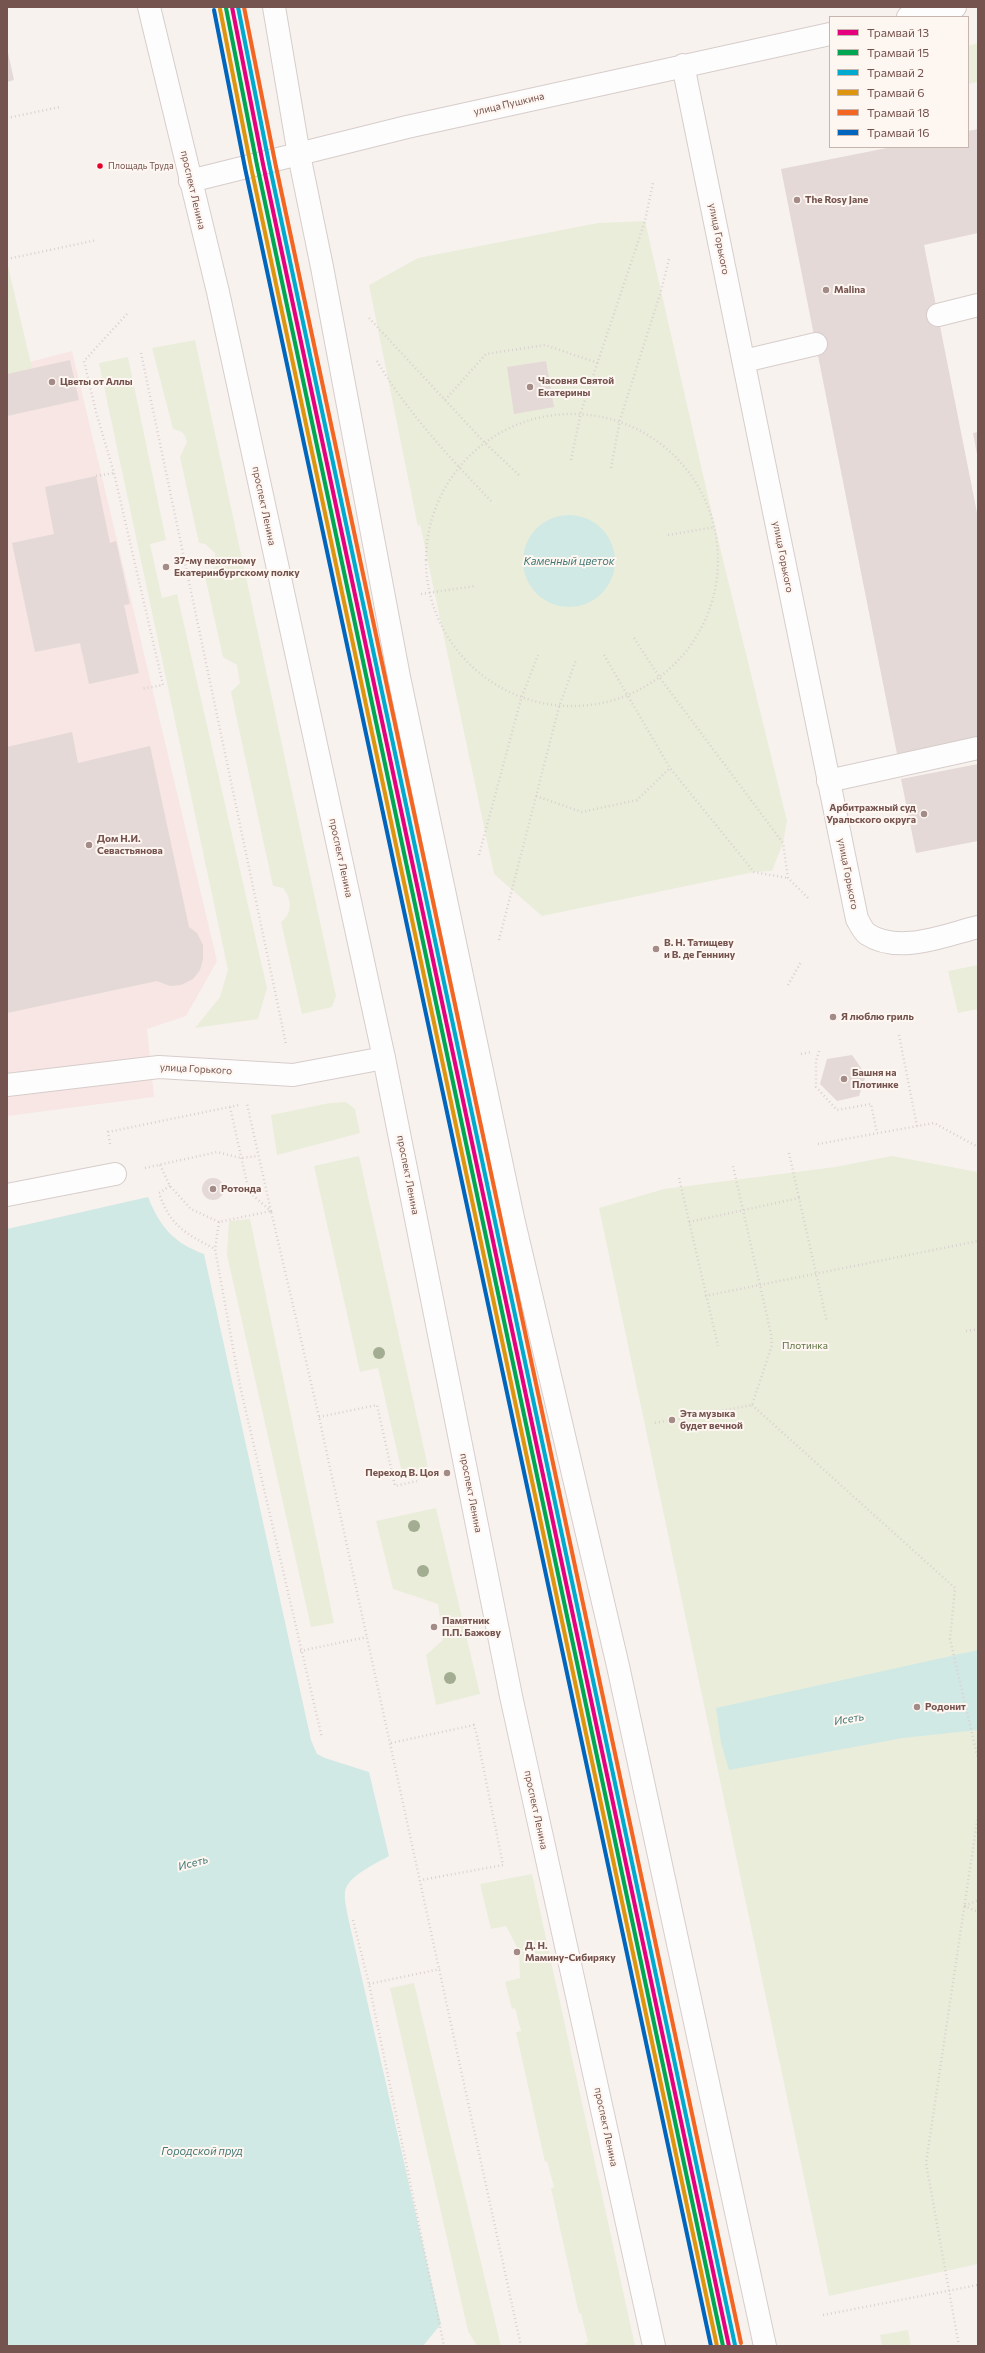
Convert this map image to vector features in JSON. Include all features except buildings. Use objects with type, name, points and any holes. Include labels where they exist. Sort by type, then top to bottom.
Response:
[{"type":"main road","name":"проспект Ленина","points":[[149,7],[218,292],[384,1058],[511,1696],[654,2346]]},
{"type":"main road","points":[[274,7],[299,155],[322,267],[399,677],[510,1203],[618,1666],[765,2346]]},
{"type":"main road","points":[[913,16],[955,7]]},
{"type":"main road","name":"улица Пушкина","points":[[190,181],[407,127],[683,65],[829,34]]},
{"type":"main road","name":"улица Горького","points":[[683,65],[857,920],[866,934],[899,943],[917,942],[978,927]]},
{"type":"main road","points":[[938,315],[978,305]]},
{"type":"main road","points":[[744,361],[816,344]]},
{"type":"main road","points":[[828,781],[978,748]]},
{"type":"main road","name":"улица Горького","points":[[7,1085],[159,1067],[293,1075],[384,1058]]},
{"type":"main road","points":[[7,1195],[115,1174]]},
{"type":"path","points":[[7,118],[60,106]]},
{"type":"path","points":[[571,460],[581,412],[645,221],[653,183]]},
{"type":"path","points":[[7,259],[97,240]]},
{"type":"path","points":[[611,468],[620,420],[662,291],[669,259]]},
{"type":"path","points":[[127,314],[84,361],[96,412],[114,473],[163,685],[141,689]]},
{"type":"path","points":[[369,318],[484,442],[519,475]]},
{"type":"path","points":[[444,400],[486,354],[545,345],[598,363]]},
{"type":"path","points":[[141,353],[280,1017]]},
{"type":"path","points":[[377,361],[390,383],[458,466],[491,500]]},
{"type":"path","points":[[581,412],[620,420],[662,443],[695,478],[715,527],[719,566],[711,609],[691,647],[660,678],[627,697],[593,706],[559,707],[521,698],[479,674],[460,654],[447,638],[428,593],[425,549],[435,505],[458,466],[484,442],[520,422],[547,414],[581,412]]},
{"type":"path","points":[[96,476],[114,473]]},
{"type":"path","points":[[668,535],[715,527]]},
{"type":"path","points":[[422,594],[475,586]]},
{"type":"path","points":[[634,638],[660,678],[783,842],[788,878],[808,899]]},
{"type":"path","points":[[480,855],[521,698],[538,655]]},
{"type":"path","points":[[604,655],[627,697],[670,768],[754,872],[788,878]]},
{"type":"path","points":[[499,940],[559,707],[576,660]]},
{"type":"path","points":[[536,796],[582,812],[637,800],[670,768]]},
{"type":"path","points":[[788,985],[801,962]]},
{"type":"path","points":[[899,1035],[917,1126]]},
{"type":"path","points":[[819,1051],[816,1061],[816,1087],[837,1110],[871,1104],[877,1133]]},
{"type":"path","points":[[801,1054],[812,1052]]},
{"type":"path","points":[[108,1132],[254,1102]]},
{"type":"path","points":[[247,1103],[319,1417],[421,1880],[521,2346]]},
{"type":"path","points":[[230,1107],[249,1192],[271,1211]]},
{"type":"path","points":[[818,1144],[934,1123],[978,1147]]},
{"type":"path","points":[[138,1170],[217,1152],[241,1158],[258,1156]]},
{"type":"path","points":[[789,1153],[827,1322]]},
{"type":"path","points":[[160,1165],[170,1186],[191,1209],[219,1222],[271,1211]]},
{"type":"path","points":[[733,1166],[772,1334],[772,1345],[752,1405]]},
{"type":"path","points":[[680,1178],[705,1296],[718,1346]]},
{"type":"path","points":[[170,1186],[159,1193],[165,1210],[175,1226],[215,1249]]},
{"type":"path","points":[[689,1222],[799,1198]]},
{"type":"path","points":[[219,1222],[215,1249],[240,1386],[300,1651],[322,1738]]},
{"type":"path","points":[[705,1296],[978,1241]]},
{"type":"path","points":[[966,1331],[978,1329]]},
{"type":"path","points":[[319,1417],[376,1405],[395,1486],[417,1481]]},
{"type":"path","points":[[655,1423],[752,1405]]},
{"type":"path","points":[[752,1405],[954,1588],[950,1639],[978,1759]]},
{"type":"path","points":[[300,1651],[367,1637]]},
{"type":"path","points":[[391,1744],[474,1726],[477,1736],[503,1865],[421,1880]]},
{"type":"path","points":[[959,2346],[926,2163],[978,1815]]},
{"type":"path","points":[[964,1906],[978,1900]]},
{"type":"path","points":[[964,1906],[978,1912]]},
{"type":"path","points":[[354,1920],[369,1984],[444,2346]]},
{"type":"path","points":[[369,1984],[440,1969]]},
{"type":"path","points":[[823,2315],[978,2285]]},
{"type":"shaded area","points":[[72,351],[217,961],[186,1016],[147,1029],[154,1097],[7,1116],[7,368]]},
{"type":"green space","points":[[978,43],[978,82],[969,84],[969,46]]},
{"type":"green space","points":[[645,221],[715,527],[787,821],[783,843],[772,871],[754,872],[542,916],[494,874],[420,524],[418,527],[369,285],[418,258],[598,223]]},
{"type":"green space","points":[[7,262],[32,368],[7,374]]},
{"type":"green space","points":[[195,340],[336,996],[332,1007],[302,1014],[281,922],[288,914],[290,906],[289,901],[283,888],[273,886],[231,692],[240,683],[237,665],[223,657],[205,576],[215,567],[215,553],[205,544],[199,543],[180,457],[187,442],[182,432],[173,429],[152,348]]},
{"type":"green space","points":[[128,357],[166,540],[150,544],[162,598],[177,594],[267,988],[258,1019],[195,1028],[220,997],[228,970],[99,363]]},
{"type":"green space","points":[[978,965],[978,1009],[958,1013],[948,971]]},
{"type":"green space","points":[[346,1102],[355,1109],[360,1133],[277,1155],[271,1115],[330,1103]]},
{"type":"green space","points":[[359,1156],[428,1467],[402,1473],[378,1368],[360,1372],[314,1166]]},
{"type":"green space","name":"Плотинка","points":[[892,1156],[978,1172],[978,2264],[829,2296],[599,1208],[664,1189],[835,1167]]},
{"type":"green space","points":[[250,1219],[334,1623],[311,1627],[227,1255],[229,1221]]},
{"type":"green space","points":[[436,1508],[480,1694],[436,1705],[426,1655],[443,1640],[438,1604],[393,1589],[376,1521]]},
{"type":"green space","points":[[532,1874],[635,2346],[586,2346],[585,2343],[588,2342],[581,2313],[579,2314],[551,2188],[554,2187],[547,2161],[545,2162],[516,2032],[521,2031],[515,2008],[512,2009],[505,1982],[520,1978],[519,1951],[506,1926],[491,1929],[480,1884]]},
{"type":"green space","points":[[414,1983],[501,2346],[477,2346],[468,2331],[390,1988]]},
{"type":"green space","points":[[908,2330],[911,2346],[882,2346],[880,2335]]},
{"type":"water","name":"Каменный цветок","points":[[569,515],[587,518],[602,528],[612,543],[615,561],[612,579],[602,594],[587,604],[569,607],[551,604],[536,594],[526,579],[523,561],[526,543],[536,528],[551,518]]},
{"type":"water","name":"Городской пруд","points":[[148,1197],[158,1217],[169,1233],[184,1245],[204,1254],[311,1740],[317,1754],[369,1772],[389,1856],[357,1875],[347,1886],[345,1898],[348,1917],[441,2324],[423,2346],[7,2346],[7,1229]]},
{"type":"water","name":"Исеть","points":[[978,1650],[978,1730],[903,1738],[729,1770],[721,1743],[716,1708]]},
{"type":"tram line","name":"13","points":[[232,7],[263,164],[729,2346]]},
{"type":"tram line","name":"2","points":[[238,7],[269,163],[735,2345]]},
{"type":"tram line","name":"18","points":[[244,7],[275,162],[741,2343]]},
{"type":"tram line","name":"15","points":[[226,8],[257,165],[723,2346]]},
{"type":"tram line","name":"6","points":[[220,9],[251,167],[717,2346]]},
{"type":"tram line","name":"16","points":[[214,10],[245,168],[711,2346]]},
{"type":"place","name":"Площадь Труда","points":[[100,166]]},
{"type":"place","name":"The Rosy Jane","points":[[797,200]]},
{"type":"place","name":"Malina","points":[[826,290]]},
{"type":"place","name":"Цветы от Аллы","points":[[52,382]]},
{"type":"place","name":"Часовня Святой Екатерины","points":[[530,387]]},
{"type":"place","name":"37-му пехотному Екатеринбургскому полку","points":[[166,567]]},
{"type":"place","name":"Арбитражный суд Уральского округа","points":[[924,814]]},
{"type":"place","name":"Дом Н.И. Севастьянова","points":[[89,845]]},
{"type":"place","name":"В. Н. Татищеву и В. де Геннину","points":[[656,949]]},
{"type":"place","name":"Я люблю гриль","points":[[833,1017]]},
{"type":"place","name":"Башня на Плотинке","points":[[844,1079]]},
{"type":"place","name":"Ротонда","points":[[213,1189]]},
{"type":"place","name":"Эта музыка будет вечной","points":[[672,1420]]},
{"type":"place","name":"Переход В. Цоя","points":[[447,1473]]},
{"type":"place","name":"Памятник П.П. Бажову","points":[[434,1627]]},
{"type":"place","name":"Родонит","points":[[917,1707]]},
{"type":"place","name":"Д. Н. Мамину-Сибиряку","points":[[517,1952]]}]
